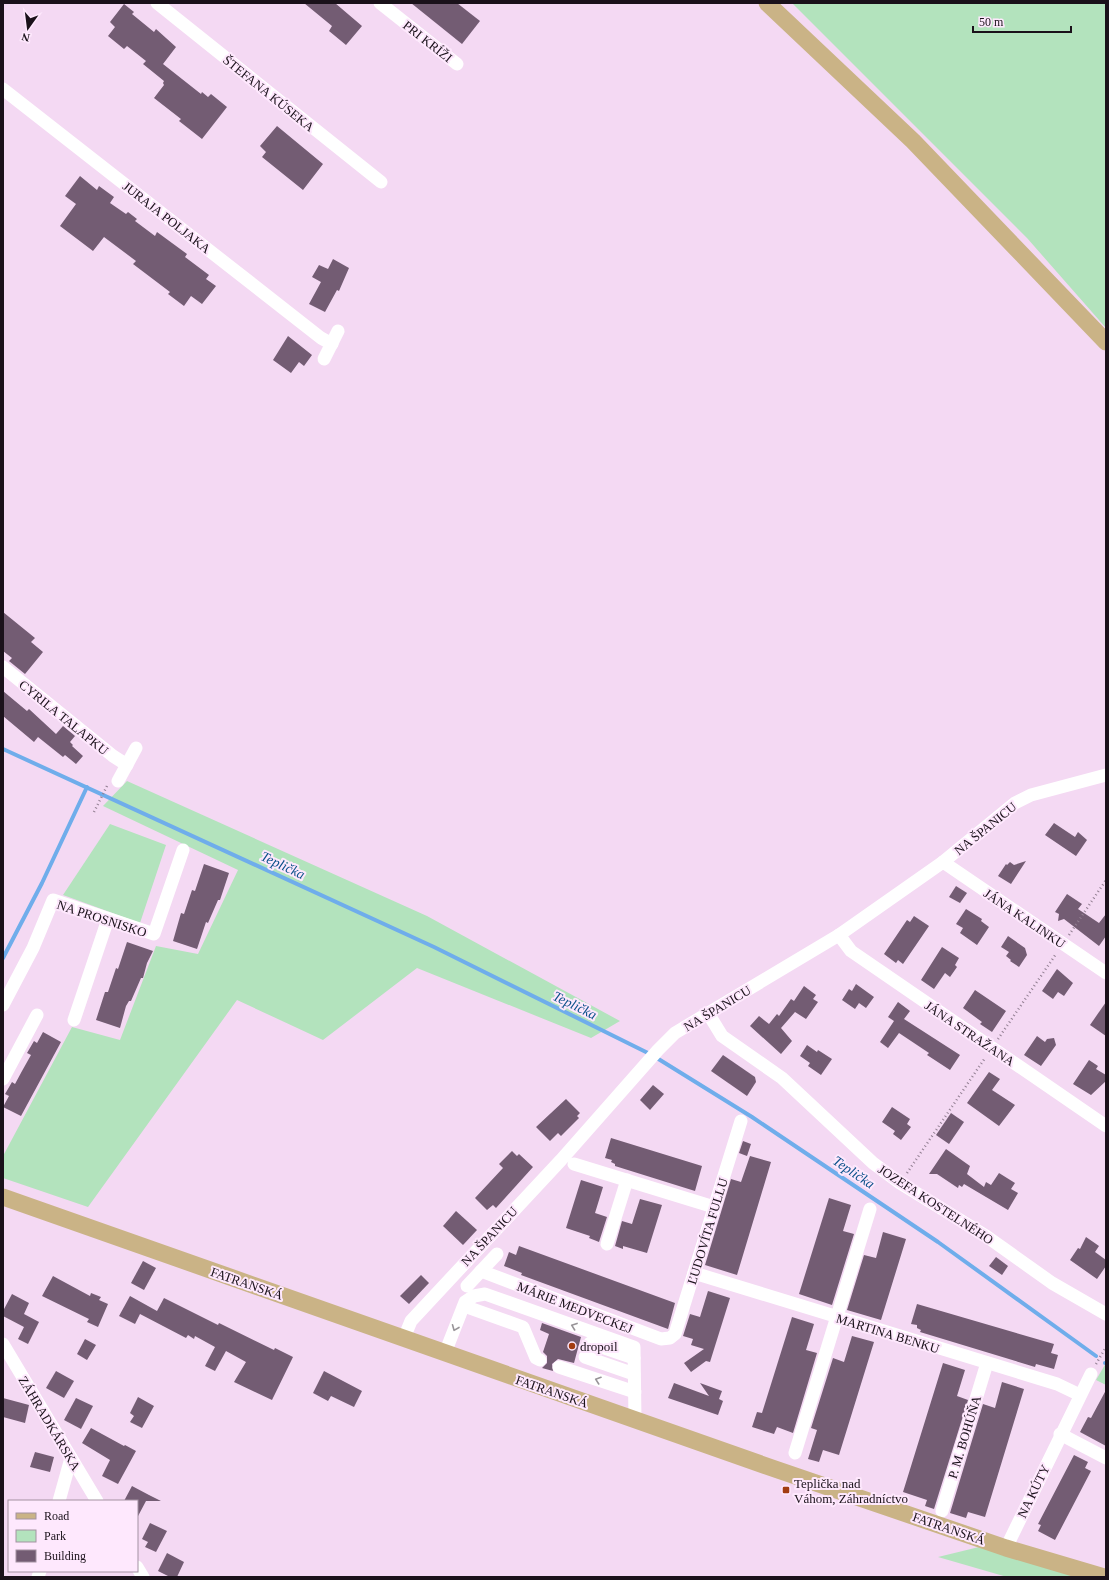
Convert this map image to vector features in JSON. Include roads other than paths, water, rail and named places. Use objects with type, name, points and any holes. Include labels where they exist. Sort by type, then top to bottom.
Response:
[{"type":"main road","points":[[767,3],[864,92],[918,146],[1106,342]]},
{"type":"main road","name":"FATRANSKÁ","points":[[3,1197],[635,1420],[1006,1548],[1104,1577]]},
{"type":"street","name":"ŠTEFANA KÚSEKA","points":[[157,3],[381,182]]},
{"type":"street","name":"PRI KRÍŽI","points":[[380,3],[457,64]]},
{"type":"street","name":"JURAJA POLJAKA","points":[[3,89],[314,333],[332,344]]},
{"type":"street","points":[[324,358],[338,331]]},
{"type":"street","name":"CYRILA TALAPKU","points":[[3,667],[113,756],[127,765]]},
{"type":"street","points":[[112,783],[127,765],[136,748]]},
{"type":"street","name":"NA ŠPANICU","points":[[404,1338],[411,1321],[561,1160],[675,1033],[839,935],[943,862],[1015,803],[1031,795],[1106,775]]},
{"type":"street","name":"NA PROSNISKO","points":[[3,1005],[33,948],[53,900],[154,934],[183,850]]},
{"type":"street","name":"JÁNA KALINKU","points":[[943,862],[1106,973]]},
{"type":"street","points":[[74,1020],[108,919]]},
{"type":"street","name":"JÁNA STRAŽANA","points":[[839,935],[851,951],[1106,1126]]},
{"type":"street","name":"JOZEFA KOSTELNÉHO","points":[[708,1013],[722,1036],[782,1078],[873,1163],[900,1183],[986,1236],[1052,1283],[1106,1314]]},
{"type":"street","points":[[3,1079],[37,1015]]},
{"type":"street","name":"ĽUDOVÍTA FULLU","points":[[670,1338],[675,1334],[741,1121]]},
{"type":"street","points":[[574,1164],[714,1207]]},
{"type":"street","points":[[607,1244],[627,1180]]},
{"type":"street","points":[[795,1453],[870,1209]]},
{"type":"street","points":[[467,1286],[497,1254]]},
{"type":"street","name":"MÁRIE MEDVECKEJ","points":[[481,1271],[661,1339],[670,1338]]},
{"type":"street","name":"MARTINA BENKU","points":[[694,1273],[837,1318],[1057,1384],[1080,1395]]},
{"type":"street","points":[[445,1353],[465,1302],[474,1296],[485,1294],[529,1310],[592,1338],[634,1348],[635,1420]]},
{"type":"street","points":[[464,1306],[523,1327]]},
{"type":"street","points":[[529,1310],[523,1327],[536,1358],[540,1360]]},
{"type":"street","points":[[580,1374],[592,1338]]},
{"type":"street","name":"ZÁHRADKÁRSKA","points":[[3,1344],[96,1500]]},
{"type":"street","points":[[586,1356],[634,1374]]},
{"type":"street","name":"P. M. BOHÚŇA","points":[[942,1511],[987,1363]]},
{"type":"street","points":[[559,1367],[635,1392]]},
{"type":"street","name":"NA KÚTY","points":[[1006,1548],[1060,1434],[1091,1374]]},
{"type":"street","points":[[1060,1434],[1106,1458]]},
{"type":"street","points":[[59,1500],[71,1458]]},
{"type":"waterway","name":"Teplička","points":[[3,749],[434,947],[652,1055],[752,1117],[938,1242],[1096,1356]]},
{"type":"waterway","points":[[3,958],[42,883],[87,787]]},
{"type":"place","name":"dropoil","points":[[572,1346]]},
{"type":"place","name":"Teplička nad Váhom, Záhradníctvo","points":[[786,1490]]}]
